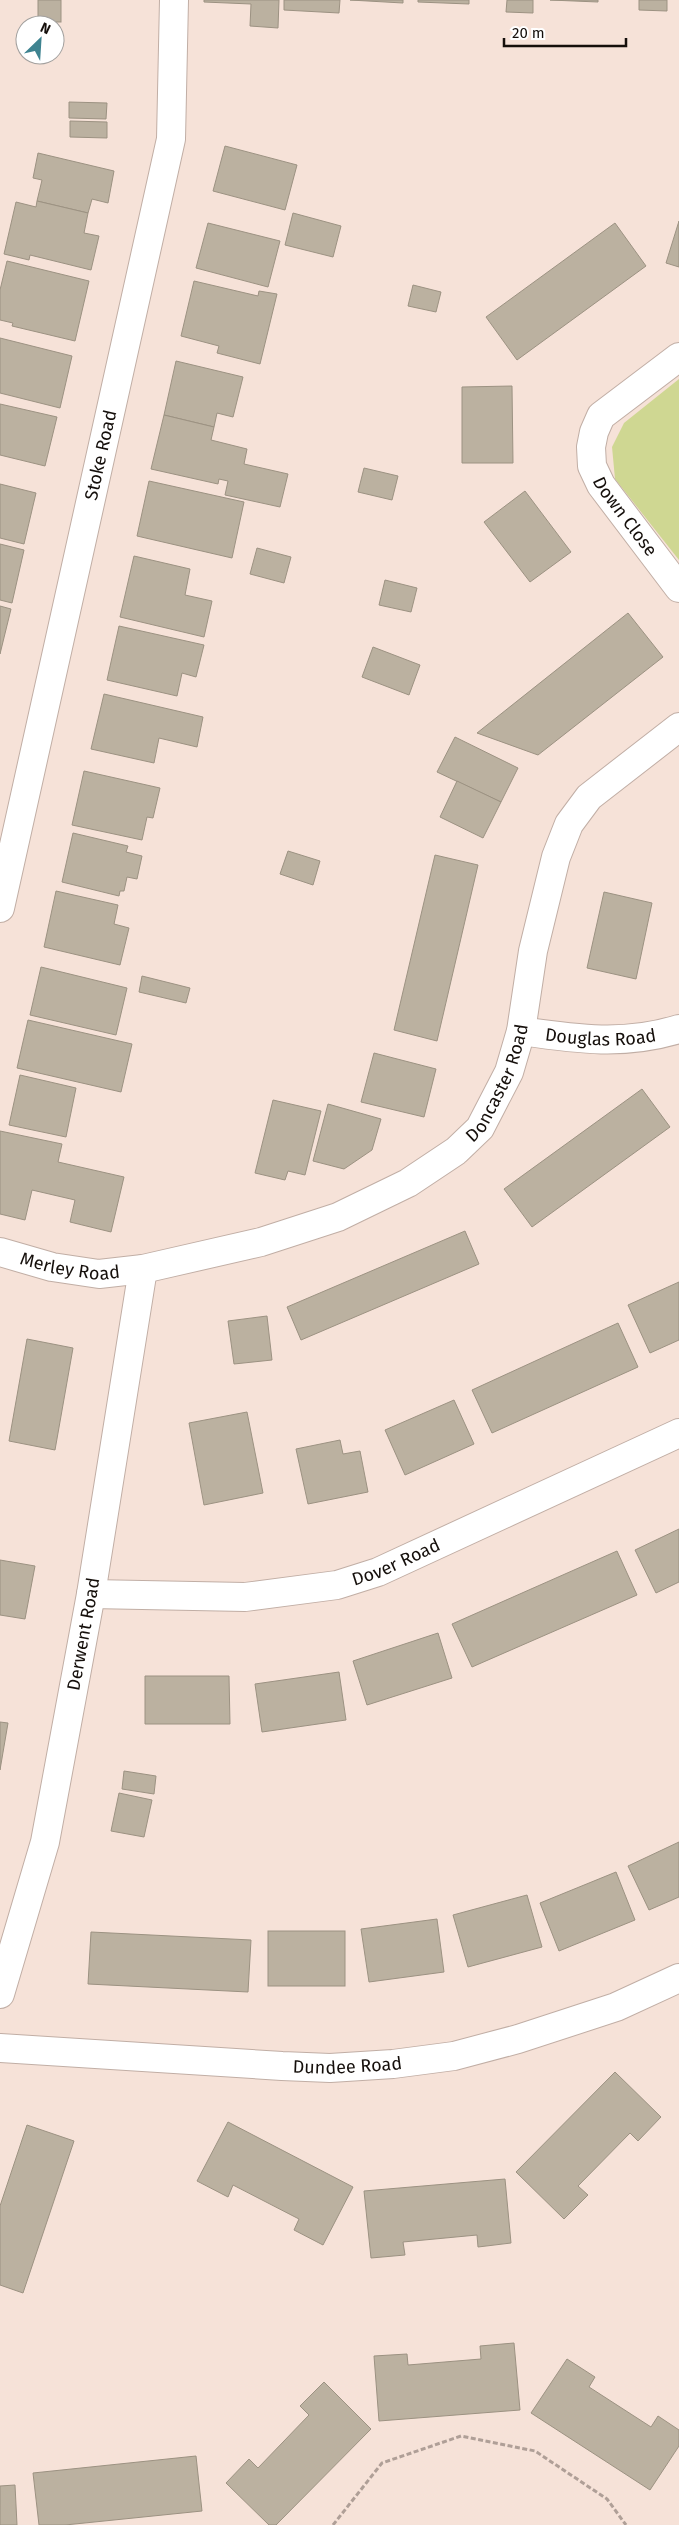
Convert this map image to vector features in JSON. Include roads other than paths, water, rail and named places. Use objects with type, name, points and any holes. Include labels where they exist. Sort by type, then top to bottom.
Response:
[{"type":"street","name":"Stoke Road","points":[[0,908],[171,139],[174,0]]},
{"type":"street","name":"Down Close","points":[[679,357],[601,416],[594,432],[591,448],[592,466],[602,485],[679,588]]},
{"type":"street","name":"Doncaster Road","points":[[143,1269],[261,1242],[338,1216],[408,1183],[436,1166],[456,1151],[480,1128],[509,1072],[521,1031],[533,951],[556,857],[569,824],[589,797],[679,727]]},
{"type":"street","name":"Douglas Road","points":[[521,1031],[595,1040],[653,1037],[679,1029]]},
{"type":"street","name":"Merley Road","points":[[0,1252],[52,1266],[99,1274],[143,1269]]},
{"type":"street","name":"Derwent Road","points":[[0,1994],[45,1842],[91,1594],[143,1269]]},
{"type":"street","name":"Dover Road","points":[[91,1594],[245,1597],[337,1585],[378,1572],[679,1433]]},
{"type":"street","name":"Dundee Road","points":[[0,2048],[330,2068],[393,2064],[454,2056],[562,2026],[616,2007],[679,1978]]}]
